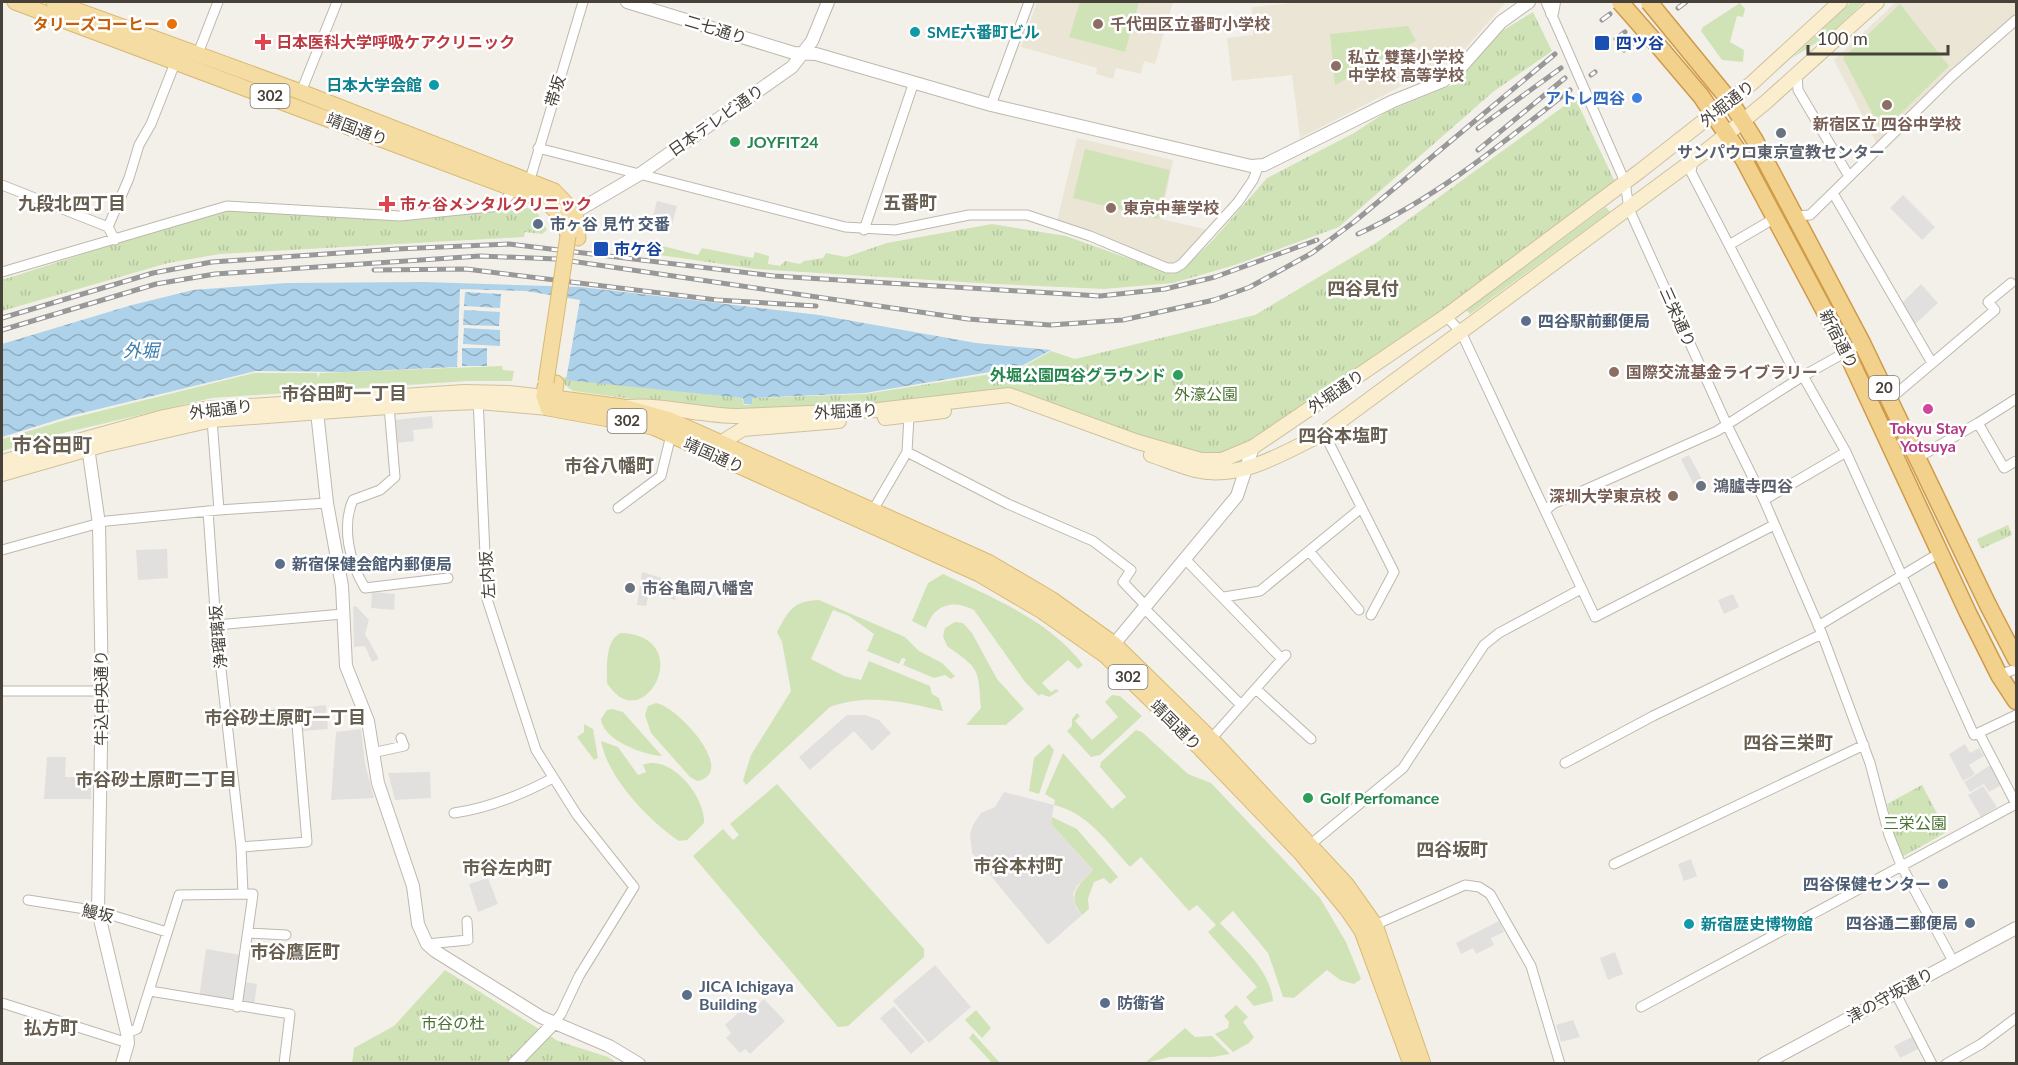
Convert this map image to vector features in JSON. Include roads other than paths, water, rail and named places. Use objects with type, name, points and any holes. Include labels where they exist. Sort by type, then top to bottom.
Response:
[{"type":"highway","name":"新宿通り","points":[[1620,2],[1714,113],[1728,134],[1846,351],[1968,613],[1999,675],[2016,701]]},
{"type":"highway","name":"新宿通り","points":[[1649,2],[1730,101],[1743,121],[1862,343],[2016,659]]},
{"type":"main road","name":"靖国通り","points":[[15,2],[179,54]]},
{"type":"main road","name":"外堀通り","points":[[623,407],[650,405],[716,416],[738,416],[878,410],[1009,395],[1138,442],[1201,460],[1222,460],[1253,447],[1446,316],[1730,101],[1840,2]]},
{"type":"main road","name":"外堀通り","points":[[701,449],[721,442],[743,429],[755,426],[909,416],[998,402],[1022,406],[1197,471],[1223,473],[1248,468],[1324,433],[1629,209],[1728,134],[1877,2]]},
{"type":"main road","name":"靖国通り","points":[[61,3],[179,54],[527,187],[554,191],[570,226]]},
{"type":"main road","name":"靖国通り","points":[[195,60],[301,92],[527,187]]},
{"type":"main road","points":[[550,393],[570,226]]},
{"type":"main road","name":"靖国通り","points":[[550,393],[623,407],[670,420],[988,562],[1052,599],[1211,739],[1346,884],[1375,925],[1423,1064]]},
{"type":"main road","name":"靖国通り","points":[[550,393],[671,435],[979,574],[1110,650],[1301,853],[1342,903],[1362,931],[1411,1064]]},
{"type":"main road","name":"外堀通り","points":[[2,474],[88,443],[203,409],[550,393]]},
{"type":"main road","name":"外堀通り","points":[[2,462],[212,420],[478,397]]},
{"type":"street","points":[[195,60],[215,2]]},
{"type":"street","points":[[301,92],[337,2]]},
{"type":"street","name":"帯坂","points":[[527,187],[583,2]]},
{"type":"street","name":"二七通り","points":[[627,2],[794,53],[806,53],[990,105],[1230,162],[1258,165]]},
{"type":"street","name":"日本テレビ通り","points":[[570,226],[792,67],[806,53],[828,2]]},
{"type":"street","points":[[990,105],[1029,2]]},
{"type":"street","points":[[538,148],[816,222],[864,230],[895,230],[969,215],[1027,215],[1090,236],[1167,267],[1175,267],[1182,264],[1238,202],[1253,180],[1258,165],[1391,102],[1443,81],[1515,5],[1529,2]]},
{"type":"street","name":"三栄通り","points":[[1550,5],[1624,182],[1629,209],[1727,425],[1764,500],[1820,630],[1864,745],[1878,788],[1889,835],[1901,865],[1953,961]]},
{"type":"street","points":[[1795,216],[1810,215],[1952,76],[2016,20]]},
{"type":"street","points":[[108,227],[129,178],[139,145],[151,124],[179,54]]},
{"type":"street","points":[[1797,73],[1798,90],[1847,173],[1852,174]]},
{"type":"street","points":[[864,230],[914,82]]},
{"type":"street","points":[[1693,160],[1691,172],[1729,245],[1800,377],[1846,452],[1974,735],[2016,714]]},
{"type":"street","points":[[2,185],[108,227],[115,240]]},
{"type":"street","points":[[2,272],[227,206],[400,216],[500,206],[513,191],[527,187]]},
{"type":"street","points":[[1833,193],[1932,363]]},
{"type":"street","points":[[1729,245],[1775,218]]},
{"type":"street","points":[[1890,399],[1995,310],[1988,302],[2011,283]]},
{"type":"street","points":[[1446,316],[1461,332],[1595,617],[1774,525]]},
{"type":"street","points":[[1545,511],[1553,504],[1727,425],[1800,377],[1862,343]]},
{"type":"street","name":"左内坂","points":[[478,397],[487,599],[536,750],[600,847],[634,887],[579,976],[561,1014],[553,1024]]},
{"type":"street","points":[[1919,457],[2016,399]]},
{"type":"street","points":[[389,406],[395,477],[380,490],[353,500],[347,515],[353,569],[365,588],[448,578]]},
{"type":"street","points":[[317,412],[327,503],[342,586],[346,666],[368,721],[378,783],[413,886],[417,924],[428,944],[553,1024],[609,1046],[639,1064]]},
{"type":"street","points":[[873,510],[907,452],[909,416]]},
{"type":"street","points":[[212,420],[219,510]]},
{"type":"street","points":[[1978,423],[2004,468],[2016,461]]},
{"type":"street","points":[[1324,433],[1394,573],[1371,615]]},
{"type":"street","points":[[618,507],[661,476],[671,435]]},
{"type":"street","name":"牛込中央通り","points":[[88,443],[99,524],[102,691],[98,911],[127,1038],[122,1064]]},
{"type":"street","points":[[1110,650],[1237,496],[1253,447]]},
{"type":"street","points":[[907,452],[1008,504],[1093,541],[1131,570],[1123,582],[1241,705]]},
{"type":"street","points":[[1764,500],[1846,452]]},
{"type":"street","points":[[2,550],[99,524],[208,511],[327,503]]},
{"type":"street","points":[[1224,597],[1260,591],[1360,509]]},
{"type":"street","name":"浄瑠璃坂","points":[[208,511],[216,624],[241,848],[243,893],[253,894],[248,933]]},
{"type":"street","points":[[1309,551],[1359,610]]},
{"type":"street","points":[[1564,764],[1820,630],[1941,552]]},
{"type":"street","points":[[1185,559],[1284,657],[1211,739]]},
{"type":"street","points":[[1311,844],[1402,768],[1484,645],[1499,633],[1581,588]]},
{"type":"street","points":[[216,624],[343,614]]},
{"type":"street","points":[[1999,675],[2016,669]]},
{"type":"street","points":[[1256,689],[1311,739]]},
{"type":"street","points":[[2,691],[102,691]]},
{"type":"street","points":[[226,720],[296,713],[307,842],[241,848]]},
{"type":"street","points":[[1641,1007],[2016,804],[1979,733]]},
{"type":"street","points":[[372,753],[404,746],[400,738]]},
{"type":"street","points":[[1614,864],[1864,745]]},
{"type":"street","points":[[454,813],[473,810],[529,791],[553,778]]},
{"type":"street","points":[[1375,925],[1465,885],[1485,890],[1490,894],[1531,966],[1560,1064]]},
{"type":"street","points":[[2,1003],[127,1038],[137,1029],[179,895],[243,893]]},
{"type":"street","name":"鰻坂","points":[[28,900],[98,911],[166,933]]},
{"type":"street","points":[[428,944],[468,940],[467,921]]},
{"type":"street","name":"津の守坂通り","points":[[1764,1064],[2016,928]]},
{"type":"street","points":[[237,1006],[248,933],[286,935]]},
{"type":"street","points":[[150,991],[290,1014],[284,1064]]},
{"type":"street","points":[[1895,992],[1932,1064]]},
{"type":"street","points":[[1946,1064],[1981,1044],[2016,1018]]},
{"type":"street","points":[[514,1064],[553,1024]]},
{"type":"water","name":"外堀","points":[[424,282],[581,287],[819,315],[976,343],[1051,350],[1020,367],[865,393],[752,398],[752,404],[744,404],[743,398],[566,380],[580,300],[526,291],[460,289],[457,367],[343,372],[256,371],[70,416],[2,437],[2,344],[132,305],[193,290],[286,283]]},
{"type":"water","points":[[465,292],[501,294],[500,308],[464,306]]},
{"type":"water","points":[[464,310],[500,312],[499,326],[463,325]]},
{"type":"water","points":[[464,328],[500,330],[500,346],[463,344]]},
{"type":"water","points":[[462,348],[487,348],[487,366],[462,366]]},
{"type":"railway","points":[[1678,8],[1686,2]]},
{"type":"railway","points":[[1602,20],[1610,14]]},
{"type":"railway","points":[[1616,39],[1625,32]]},
{"type":"railway","points":[[1624,50],[1634,42]]},
{"type":"railway","points":[[2,330],[156,284],[215,274],[480,256],[557,259],[968,319],[1050,325],[1123,320],[1214,300],[1250,287],[1312,253],[1354,222],[1555,54]]},
{"type":"railway","points":[[1478,128],[1561,68]]},
{"type":"railway","points":[[1591,75],[1595,72]]},
{"type":"railway","points":[[1478,150],[1565,78]]},
{"type":"railway","points":[[1358,234],[1387,220],[1442,187],[1570,90]]},
{"type":"railway","points":[[2,318],[153,273],[212,262],[397,249],[509,244],[774,276],[1100,296],[1165,289],[1215,277],[1317,240]]},
{"type":"railway","points":[[374,270],[466,269],[717,300],[816,306]]},
{"type":"place","name":"タリーズコーヒー","points":[[172,24]]},
{"type":"place","name":"千代田区立番町小学校","points":[[1098,24]]},
{"type":"place","name":"SME六番町ビル","points":[[915,32]]},
{"type":"place","name":"日本医科大学呼吸ケアクリニック","points":[[263,42]]},
{"type":"place","name":"四ツ谷","points":[[1602,43]]},
{"type":"place","name":"私立 雙葉小学校 中学校 高等学校","points":[[1336,66]]},
{"type":"place","name":"日本大学会館","points":[[434,85]]},
{"type":"place","name":"アトレ四谷","points":[[1637,98]]},
{"type":"place","name":"新宿区立 四谷中学校","points":[[1887,105]]},
{"type":"place","name":"サンパウロ東京宣教センター","points":[[1781,133]]},
{"type":"place","name":"JOYFIT24","points":[[735,142]]},
{"type":"place","name":"市ヶ谷メンタルクリニック","points":[[387,204]]},
{"type":"place","name":"東京中華学校","points":[[1111,208]]},
{"type":"place","name":"市ヶ谷 見竹 交番","points":[[538,224]]},
{"type":"place","name":"市ケ谷","points":[[601,249]]},
{"type":"place","name":"四谷駅前郵便局","points":[[1526,321]]},
{"type":"place","name":"国際交流基金ライブラリー","points":[[1614,372]]},
{"type":"place","name":"外堀公園四谷グラウンド","points":[[1178,375]]},
{"type":"place","name":"Tokyu Stay Yotsuya","points":[[1928,409]]},
{"type":"place","name":"鴻臚寺四谷","points":[[1701,486]]},
{"type":"place","name":"深圳大学東京校","points":[[1673,496]]},
{"type":"place","name":"新宿保健会館内郵便局","points":[[280,564]]},
{"type":"place","name":"市谷亀岡八幡宮","points":[[630,588]]},
{"type":"place","name":"Golf Perfomance","points":[[1308,798]]},
{"type":"place","name":"四谷保健センター","points":[[1943,884]]},
{"type":"place","name":"四谷通二郵便局","points":[[1970,923]]},
{"type":"place","name":"新宿歴史博物館","points":[[1689,924]]},
{"type":"place","name":"JICA Ichigaya Building","points":[[687,995]]},
{"type":"place","name":"防衛省","points":[[1105,1003]]},
{"type":"district","name":"五番町","points":[[910,203]]},
{"type":"district","name":"九段北四丁目","points":[[72,204]]},
{"type":"district","name":"四谷見付","points":[[1363,289]]},
{"type":"district","name":"市谷田町一丁目","points":[[344,394]]},
{"type":"district","name":"四谷本塩町","points":[[1343,436]]},
{"type":"district","name":"市谷田町","points":[[52,445]]},
{"type":"district","name":"市谷八幡町","points":[[609,466]]},
{"type":"district","name":"市谷砂土原町一丁目","points":[[285,718]]},
{"type":"district","name":"四谷三栄町","points":[[1788,743]]},
{"type":"district","name":"市谷砂土原町二丁目","points":[[156,780]]},
{"type":"district","name":"四谷坂町","points":[[1452,850]]},
{"type":"district","name":"市谷本村町","points":[[1018,866]]},
{"type":"district","name":"市谷左内町","points":[[507,868]]},
{"type":"district","name":"市谷鷹匠町","points":[[295,952]]},
{"type":"district","name":"払方町","points":[[51,1028]]},
{"type":"park label","name":"外濠公園","points":[[1206,394]]},
{"type":"park label","name":"三栄公園","points":[[1915,823]]},
{"type":"park label","name":"市谷の杜","points":[[453,1023]]}]
